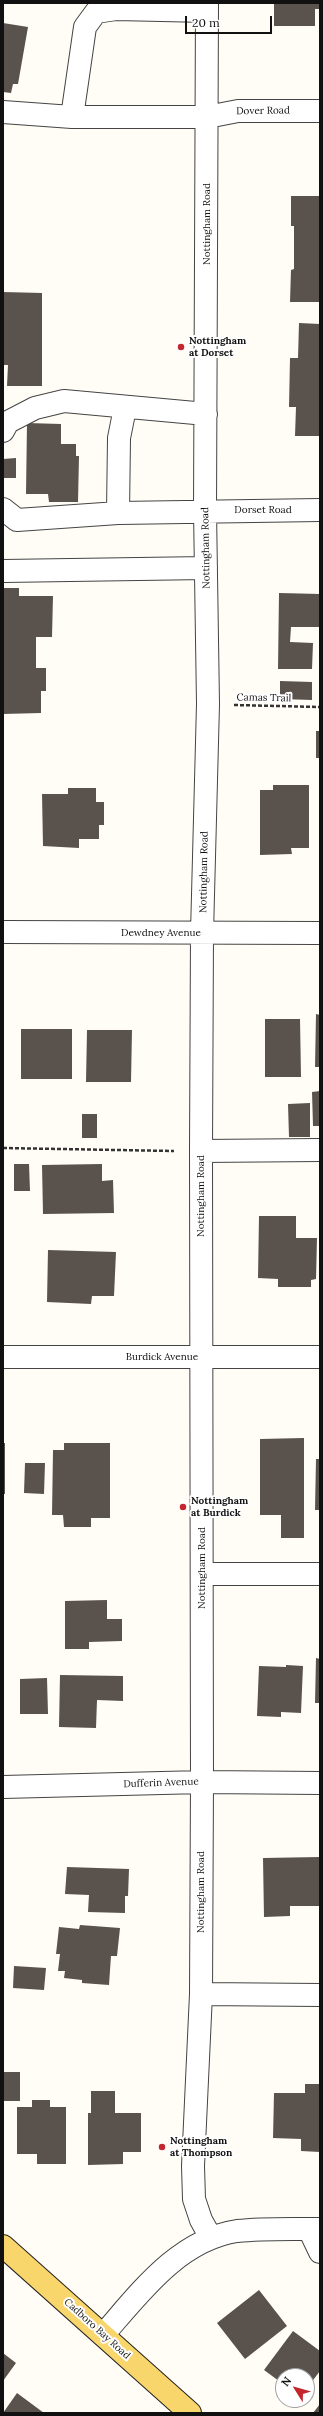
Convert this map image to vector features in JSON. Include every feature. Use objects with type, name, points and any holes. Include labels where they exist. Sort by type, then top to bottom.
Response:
[{"type":"main road","name":"Cadboro Bay Road","points":[[3,2246],[190,2413]]},
{"type":"street","name":"Nottingham Road","points":[[207,7],[206,568],[208,704],[202,933],[201,1994],[193,2166],[194,2199],[211,2238]]},
{"type":"street","points":[[72,117],[85,27],[96,12],[116,8],[207,7]]},
{"type":"street","name":"Dover Road","points":[[3,112],[72,117],[207,117],[238,111],[320,111]]},
{"type":"street","points":[[3,431],[8,422],[35,408],[64,401],[125,408],[206,414]]},
{"type":"street","points":[[118,513],[120,438],[125,408]]},
{"type":"street","name":"Dorset Road","points":[[3,509],[17,520],[118,513],[206,510],[320,510]]},
{"type":"street","points":[[3,571],[206,568]]},
{"type":"street","name":"Dewdney Avenue","points":[[3,932],[320,933]]},
{"type":"street","points":[[201,1151],[320,1150]]},
{"type":"street","name":"Burdick Avenue","points":[[3,1357],[320,1357]]},
{"type":"street","points":[[202,1574],[320,1574]]},
{"type":"street","name":"Dufferin Avenue","points":[[3,1787],[202,1782],[320,1783]]},
{"type":"street","points":[[201,1994],[320,1995]]},
{"type":"street","points":[[103,2335],[148,2284],[178,2256],[211,2238],[238,2231],[314,2229],[320,2252]]},
{"type":"path","name":"Camas Trail","points":[[208,704],[320,707]]},
{"type":"path","points":[[3,1148],[201,1151]]},
{"type":"building","points":[[274,3],[320,3],[320,9],[315,9],[315,26],[274,26]]},
{"type":"building","points":[[3,23],[28,27],[18,84],[13,84],[11,93],[3,92]]},
{"type":"building","points":[[291,196],[320,196],[320,302],[290,302],[291,270],[294,269],[294,226],[291,226]]},
{"type":"building","points":[[3,292],[42,293],[42,386],[7,386],[8,365],[3,365]]},
{"type":"building","points":[[299,323],[320,324],[320,436],[295,436],[296,407],[289,407],[290,358],[298,358]]},
{"type":"building","points":[[27,423],[61,424],[61,444],[76,444],[76,456],[79,456],[78,502],[49,502],[48,494],[26,494]]},
{"type":"building","points":[[16,458],[16,478],[3,478],[3,459]]},
{"type":"building","points":[[3,588],[19,588],[19,596],[53,596],[52,637],[36,637],[36,668],[46,668],[46,691],[41,691],[41,713],[3,714]]},
{"type":"building","points":[[279,593],[320,594],[320,627],[291,627],[290,642],[313,643],[312,669],[278,669]]},
{"type":"building","points":[[280,681],[312,682],[312,700],[280,699]]},
{"type":"building","points":[[316,731],[320,731],[320,758],[316,758]]},
{"type":"building","points":[[273,785],[309,785],[309,848],[291,848],[292,854],[260,855],[260,790],[273,790]]},
{"type":"building","points":[[68,788],[96,788],[96,802],[104,802],[104,825],[99,825],[99,839],[79,839],[79,848],[43,846],[42,794],[68,794]]},
{"type":"building","points":[[316,1014],[320,1015],[320,1067],[315,1067]]},
{"type":"building","points":[[265,1019],[300,1019],[301,1077],[265,1077]]},
{"type":"building","points":[[21,1029],[72,1029],[72,1079],[21,1079]]},
{"type":"building","points":[[87,1030],[132,1030],[131,1082],[86,1082]]},
{"type":"building","points":[[320,1091],[320,1126],[313,1126],[312,1092]]},
{"type":"building","points":[[310,1103],[310,1137],[289,1137],[288,1104]]},
{"type":"building","points":[[82,1114],[97,1114],[97,1138],[82,1138]]},
{"type":"building","points":[[14,1164],[29,1164],[30,1191],[14,1191]]},
{"type":"building","points":[[102,1164],[102,1181],[113,1180],[114,1213],[43,1214],[42,1165]]},
{"type":"building","points":[[259,1216],[296,1216],[296,1238],[317,1238],[316,1279],[311,1280],[311,1287],[278,1287],[278,1279],[258,1278]]},
{"type":"building","points":[[48,1250],[116,1252],[114,1296],[92,1296],[91,1304],[47,1302]]},
{"type":"building","points":[[304,1438],[304,1538],[281,1538],[281,1515],[260,1515],[260,1439]]},
{"type":"building","points":[[3,1443],[5,1443],[5,1494],[3,1494]]},
{"type":"building","points":[[64,1443],[110,1443],[110,1518],[91,1518],[91,1527],[64,1527],[63,1515],[52,1515],[53,1450],[64,1450]]},
{"type":"building","points":[[316,1459],[320,1459],[320,1510],[315,1510]]},
{"type":"building","points":[[25,1463],[45,1463],[44,1494],[24,1493]]},
{"type":"building","points":[[107,1600],[107,1619],[122,1619],[122,1641],[89,1642],[89,1649],[65,1649],[65,1601]]},
{"type":"building","points":[[316,1658],[320,1659],[320,1703],[315,1703]]},
{"type":"building","points":[[286,1665],[303,1666],[301,1713],[281,1712],[281,1717],[257,1716],[259,1666],[286,1667]]},
{"type":"building","points":[[60,1675],[123,1676],[123,1701],[97,1700],[96,1728],[59,1727]]},
{"type":"building","points":[[47,1678],[48,1714],[20,1714],[20,1679]]},
{"type":"building","points":[[320,1857],[320,1906],[290,1906],[290,1916],[264,1917],[263,1858]]},
{"type":"building","points":[[67,1867],[129,1869],[128,1896],[125,1896],[125,1913],[88,1912],[89,1895],[65,1894]]},
{"type":"building","points":[[80,1925],[120,1928],[117,1956],[111,1956],[109,1985],[82,1983],[82,1980],[64,1978],[65,1971],[58,1971],[60,1954],[56,1954],[59,1927],[79,1929]]},
{"type":"building","points":[[14,1966],[46,1968],[44,1990],[13,1988]]},
{"type":"building","points":[[3,2072],[20,2072],[20,2101],[3,2101]]},
{"type":"building","points":[[305,2084],[320,2084],[320,2152],[301,2151],[301,2139],[273,2138],[274,2093],[305,2093]]},
{"type":"building","points":[[91,2091],[115,2091],[115,2113],[141,2113],[141,2152],[123,2152],[123,2164],[88,2165],[88,2113],[91,2113]]},
{"type":"building","points":[[32,2100],[50,2100],[50,2107],[66,2107],[66,2164],[37,2164],[37,2154],[17,2154],[17,2107],[32,2107]]},
{"type":"building","points":[[259,2290],[287,2326],[245,2359],[217,2323]]},
{"type":"building","points":[[293,2331],[320,2351],[320,2371],[315,2378],[315,2368],[275,2368],[275,2378],[264,2370]]},
{"type":"building","points":[[3,2353],[16,2363],[3,2381]]},
{"type":"building","points":[[17,2393],[44,2413],[3,2413]]},
{"type":"building","points":[[320,2404],[320,2413],[313,2413]]},
{"type":"place","name":"Nottingham at Dorset","points":[[181,347]]},
{"type":"place","name":"Nottingham at Burdick","points":[[183,1507]]},
{"type":"place","name":"Nottingham at Thompson","points":[[162,2147]]}]
